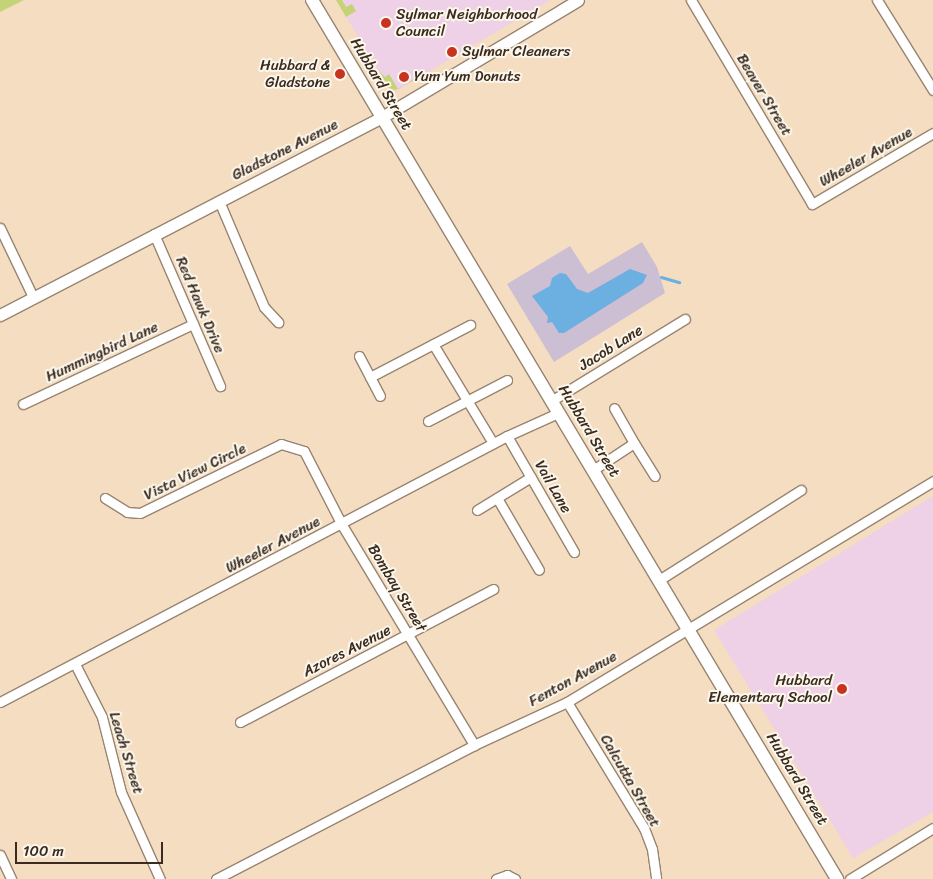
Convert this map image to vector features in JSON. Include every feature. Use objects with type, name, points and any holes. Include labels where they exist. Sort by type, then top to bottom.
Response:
[{"type":"main road","name":"Hubbard Street","points":[[312,0],[495,302],[558,413],[688,627],[837,879]]},
{"type":"street","name":"Gladstone Avenue","points":[[0,315],[382,117],[578,0]]},
{"type":"street","name":"Beaver Street","points":[[691,0],[812,204]]},
{"type":"street","points":[[877,0],[933,90]]},
{"type":"street","name":"Wheeler Avenue","points":[[812,204],[933,133]]},
{"type":"street","points":[[219,201],[264,307],[278,322]]},
{"type":"street","points":[[0,228],[33,297]]},
{"type":"street","name":"Red Hawk Drive","points":[[154,234],[220,386]]},
{"type":"street","name":"Jacob Lane","points":[[552,402],[685,319]]},
{"type":"street","name":"Hummingbird Lane","points":[[23,404],[193,324]]},
{"type":"street","points":[[370,377],[470,325]]},
{"type":"street","points":[[433,344],[493,443]]},
{"type":"street","points":[[359,356],[380,396]]},
{"type":"street","points":[[428,421],[507,380]]},
{"type":"street","points":[[614,408],[655,476]]},
{"type":"street","name":"Wheeler Avenue","points":[[0,702],[342,525],[493,443],[558,413]]},
{"type":"street","name":"Vail Lane","points":[[507,436],[574,552]]},
{"type":"street","points":[[593,470],[634,443]]},
{"type":"street","name":"Vista View Circle","points":[[105,498],[127,512],[149,511],[281,444],[297,447]]},
{"type":"street","name":"Bombay Street","points":[[297,447],[308,454],[342,525],[410,635],[474,745]]},
{"type":"street","points":[[477,510],[531,477]]},
{"type":"street","name":"Fenton Avenue","points":[[216,879],[474,745],[568,702],[688,627],[933,482]]},
{"type":"street","points":[[659,580],[801,490]]},
{"type":"street","points":[[497,498],[539,570]]},
{"type":"street","name":"Azores Avenue","points":[[240,722],[410,635],[493,589]]},
{"type":"street","name":"Leach Street","points":[[75,664],[102,716],[121,792],[160,879]]},
{"type":"street","name":"Calcutta Street","points":[[568,702],[644,828],[656,863],[656,879]]},
{"type":"street","points":[[850,879],[933,828]]},
{"type":"street","points":[[0,855],[12,879]]},
{"type":"street","points":[[496,879],[507,875],[515,879]]},
{"type":"shaded area","points":[[336,0],[550,0],[396,91],[388,86]]},
{"type":"shaded area","points":[[642,242],[657,267],[665,293],[554,362],[507,284],[570,246],[588,274]]},
{"type":"shaded area","name":"Hubbard Elementary School","points":[[933,496],[933,812],[853,858],[714,630]]},
{"type":"green space","points":[[0,0],[24,0],[0,12]]},
{"type":"green space","points":[[336,0],[342,0],[346,7],[352,4],[356,11],[346,17]]},
{"type":"green space","points":[[379,71],[385,77],[389,74],[398,89],[389,88]]},
{"type":"green space","points":[[422,71],[426,74],[402,86],[423,73]]},
{"type":"water","points":[[630,269],[647,275],[643,283],[564,333],[559,333],[552,322],[547,323],[548,317],[532,296],[550,286],[552,278],[560,273],[566,274],[577,289],[588,293]]},
{"type":"waterway","points":[[661,277],[679,282]]},
{"type":"place","name":"Sylmar Neighborhood Council","points":[[386,23]]},
{"type":"place","name":"Sylmar Cleaners","points":[[452,52]]},
{"type":"place","name":"Hubbard & Gladstone","points":[[340,74]]},
{"type":"place","name":"Yum Yum Donuts","points":[[404,77]]},
{"type":"place","name":"Hubbard Elementary School","points":[[842,689]]}]
